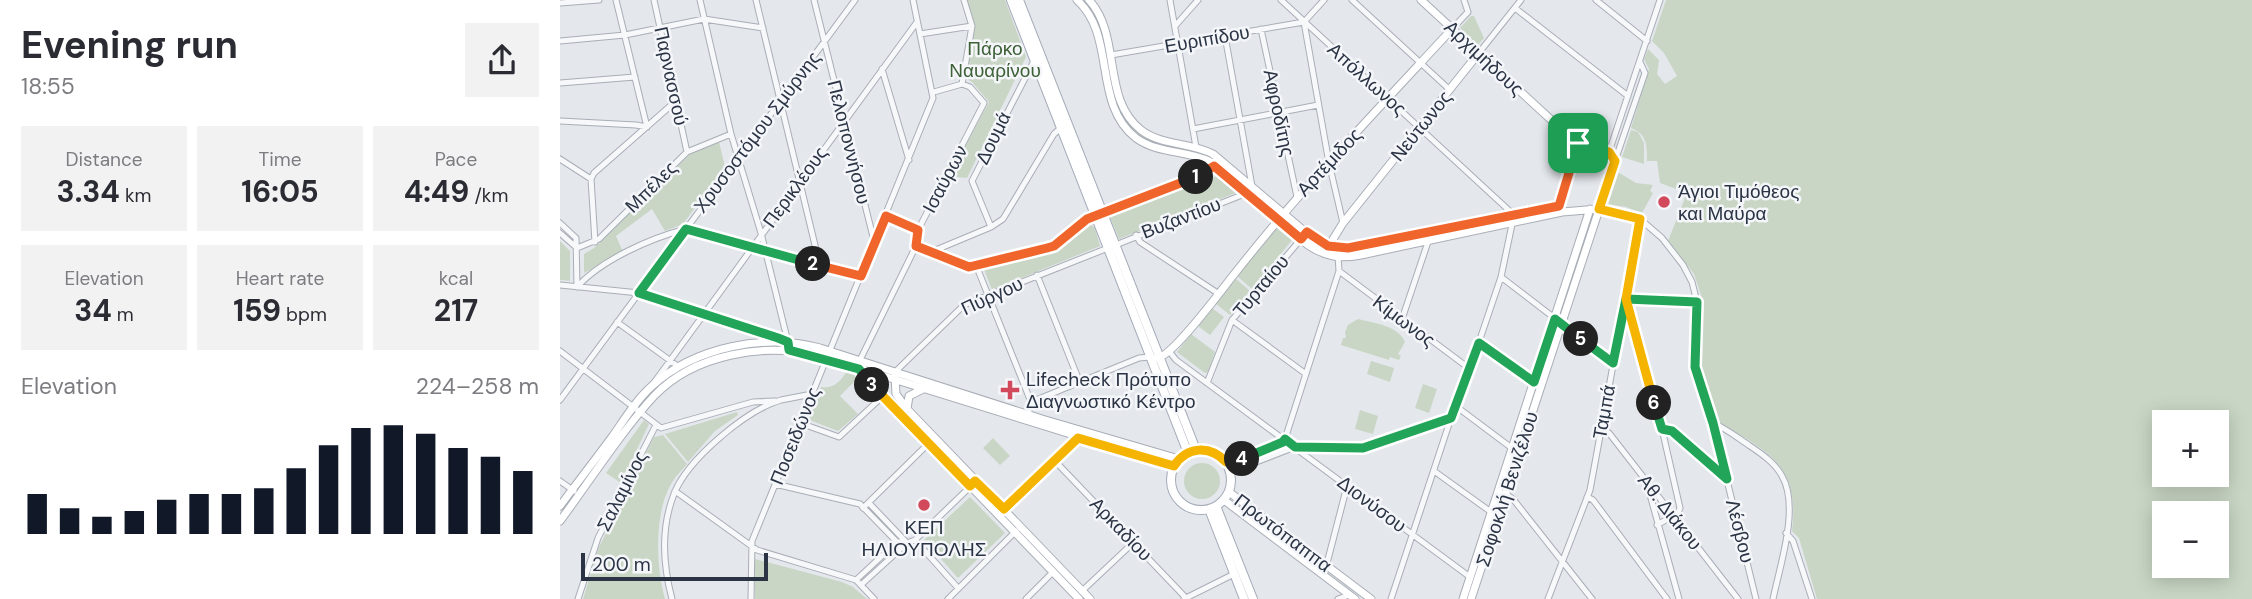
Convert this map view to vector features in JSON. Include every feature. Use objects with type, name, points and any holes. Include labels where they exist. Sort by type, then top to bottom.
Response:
[{"type":"main road","points":[[1011,0],[1037,56],[1192,451]]},
{"type":"main road","points":[[1019,0],[1037,56]]},
{"type":"main road","points":[[1192,451],[1213,452],[1228,466],[1231,485],[1227,496],[1212,508],[1191,509],[1177,499],[1171,483],[1177,463],[1192,451]]},
{"type":"main road","points":[[1212,508],[1238,572],[1253,599]]},
{"type":"main road","points":[[1238,572],[1244,599]]},
{"type":"street","points":[[560,3],[599,0]]},
{"type":"street","points":[[617,0],[647,127]]},
{"type":"street","name":"Παρνασσού","points":[[654,0],[687,152]]},
{"type":"street","points":[[700,0],[731,134],[761,233],[788,346]]},
{"type":"street","points":[[756,0],[820,266]]},
{"type":"street","name":"Πελοποννήσου","points":[[814,0],[874,243]]},
{"type":"street","name":"Χρυσοστόμου Σμύρνης","points":[[560,400],[855,0]]},
{"type":"street","points":[[913,0],[934,92],[962,85],[972,26],[964,0]]},
{"type":"street","points":[[1077,0],[1087,10],[1095,26],[1111,99],[1117,116],[1127,130],[1147,144],[1195,155],[1214,166],[1284,212],[1304,236]]},
{"type":"street","points":[[1089,0],[1104,24],[1121,101],[1133,123],[1160,140],[1196,146],[1213,154],[1278,219],[1338,258],[1560,209],[1599,209],[1640,219],[1659,235],[1683,265],[1692,282],[1697,302],[1626,299],[1662,429],[1680,508],[1674,515],[1657,524]]},
{"type":"street","points":[[1170,0],[1196,146]]},
{"type":"street","points":[[1175,26],[1198,0]]},
{"type":"street","name":"Απόλλωνος","points":[[1281,0],[1421,127],[1514,219]]},
{"type":"street","points":[[1324,0],[1304,22],[1329,163],[1343,223]]},
{"type":"street","points":[[1352,0],[1450,90]]},
{"type":"street","name":"Αρχιμήδους","points":[[1420,0],[1573,140],[1609,152]]},
{"type":"street","name":"Αρτέμιδος","points":[[1169,351],[1297,197],[1468,10],[1464,0]]},
{"type":"street","name":"Νεύτωνος","points":[[1326,250],[1343,223],[1521,0]]},
{"type":"street","points":[[1596,0],[1647,41]]},
{"type":"street","name":"Σοφοκλή Βενιζέλου","points":[[1609,152],[1660,0]]},
{"type":"street","points":[[1515,8],[1628,96]]},
{"type":"street","points":[[560,40],[625,35],[704,19],[763,28]]},
{"type":"street","name":"Περικλέους","points":[[649,388],[917,22]]},
{"type":"street","name":"Ευριπίδου","points":[[1111,55],[1304,22]]},
{"type":"street","points":[[920,34],[972,26]]},
{"type":"street","name":"Αφροδίτης","points":[[1261,29],[1297,197]]},
{"type":"street","points":[[1225,36],[1250,190]]},
{"type":"street","name":"Δουμά","points":[[991,227],[972,181],[1037,56]]},
{"type":"street","name":"Σοφοκλή Βενιζέλου","points":[[1503,493],[1513,449],[1534,382],[1599,209],[1645,73],[1640,62]]},
{"type":"street","points":[[882,69],[909,160]]},
{"type":"street","points":[[560,83],[635,77]]},
{"type":"street","name":"Ισαύρων","points":[[860,365],[916,246],[918,230],[985,103],[970,87],[962,85]]},
{"type":"street","name":"Ποσειδώνος","points":[[751,599],[752,546],[930,108],[934,92]]},
{"type":"street","points":[[595,242],[591,179],[594,173],[676,101]]},
{"type":"street","points":[[1193,129],[1318,105]]},
{"type":"street","points":[[560,121],[636,124],[647,127]]},
{"type":"street","points":[[931,252],[991,227],[1003,219],[1064,125]]},
{"type":"street","name":"Μπέλες","points":[[577,248],[595,242],[687,152],[731,134]]},
{"type":"street","points":[[1560,209],[1578,143]]},
{"type":"street","points":[[1609,152],[1615,161]]},
{"type":"street","points":[[560,159],[591,179]]},
{"type":"street","name":"Βυζαντίου","points":[[976,265],[1054,246],[1099,215],[1198,177],[1214,166]]},
{"type":"street","name":"Βυζαντίου","points":[[1111,245],[1250,190]]},
{"type":"street","name":"Σοφοκλή Βενιζέλου","points":[[1463,599],[1503,493],[1558,321],[1590,209]]},
{"type":"street","points":[[886,216],[918,230]]},
{"type":"street","points":[[1391,599],[1501,277],[1514,219]]},
{"type":"street","name":"Ταμπά","points":[[1548,599],[1587,497],[1640,219]]},
{"type":"street","points":[[560,223],[576,238],[577,286]]},
{"type":"street","points":[[577,286],[586,277],[617,258],[667,234],[686,229],[861,276]]},
{"type":"street","points":[[560,233],[577,248]]},
{"type":"street","points":[[1136,236],[1140,242],[1219,294]]},
{"type":"street","name":"Τυρταίου","points":[[1207,383],[1233,320],[1304,236]]},
{"type":"street","points":[[1326,250],[1427,237]]},
{"type":"street","points":[[1402,319],[1427,237]]},
{"type":"street","name":"Πύργου","points":[[892,377],[961,307],[1111,245]]},
{"type":"street","points":[[916,246],[969,267],[976,265],[1031,402],[1027,418]]},
{"type":"street","points":[[1228,466],[1285,439],[1339,271],[1337,251],[1340,249]]},
{"type":"street","name":"Κίμωνος","points":[[1339,271],[1470,369]]},
{"type":"street","points":[[1037,275],[1080,383]]},
{"type":"street","points":[[1501,277],[1613,363]]},
{"type":"street","points":[[560,285],[639,293],[702,313],[788,346]]},
{"type":"street","name":"Λέσβου","points":[[1697,302],[1695,367],[1713,423],[1756,599]]},
{"type":"street","points":[[1233,320],[1306,374]]},
{"type":"street","points":[[617,322],[679,368]]},
{"type":"street","points":[[560,521],[576,493],[649,388],[679,368],[733,348],[763,342],[829,355],[923,389],[1027,418],[1078,438],[1177,463]]},
{"type":"street","points":[[1479,343],[1534,382]]},
{"type":"street","points":[[560,506],[576,493],[664,387],[698,368],[741,354],[788,346]]},
{"type":"street","points":[[560,351],[656,425],[667,428],[753,402],[778,401],[812,394]]},
{"type":"street","points":[[1031,402],[1139,358],[1169,351]]},
{"type":"street","name":"Διονύσου","points":[[1169,351],[1176,360],[1470,577]]},
{"type":"street","points":[[860,365],[883,396],[929,443],[1004,509],[1053,572],[1080,595],[1090,599]]},
{"type":"street","points":[[800,424],[839,438],[883,396],[892,377]]},
{"type":"street","points":[[892,377],[896,394],[908,410],[973,483],[1080,595]]},
{"type":"street","points":[[892,377],[1177,463]]},
{"type":"street","points":[[908,410],[909,397],[923,389]]},
{"type":"street","points":[[672,599],[666,568],[665,541],[667,522],[680,481],[718,438],[744,419],[778,401]]},
{"type":"street","points":[[1457,407],[1513,449]]},
{"type":"street","points":[[1228,466],[1238,469],[1295,447],[1363,448],[1451,418]]},
{"type":"street","points":[[1713,423],[1758,452],[1783,478],[1790,509],[1773,599]]},
{"type":"street","name":"Σαλαμίνος","points":[[578,599],[598,538],[656,425]]},
{"type":"street","name":"Αθ. Διάκου","points":[[1601,428],[1609,433],[1648,487],[1674,515],[1738,599]]},
{"type":"street","points":[[1662,429],[1672,431],[1727,479]]},
{"type":"street","points":[[1270,448],[1273,430]]},
{"type":"street","points":[[1004,509],[1078,438]]},
{"type":"street","points":[[866,505],[929,443]]},
{"type":"street","name":"Αρκαδίου","points":[[1055,461],[1185,598]]},
{"type":"street","points":[[1434,471],[1495,515]]},
{"type":"street","points":[[560,481],[576,493]]},
{"type":"street","points":[[859,582],[906,543],[915,540],[973,483]]},
{"type":"street","points":[[775,484],[866,505],[906,543]]},
{"type":"street","points":[[1326,567],[1347,485]]},
{"type":"street","points":[[1648,487],[1679,599]]},
{"type":"street","points":[[675,491],[757,551],[859,582],[874,599]]},
{"type":"street","points":[[1503,493],[1563,560],[1592,599]]},
{"type":"street","name":"Πρωτόπαππα","points":[[1227,496],[1371,599]]},
{"type":"street","name":"Πρωτόπαππα","points":[[1227,496],[1352,597]]},
{"type":"street","points":[[1587,497],[1593,500],[1667,599]]},
{"type":"street","points":[[866,505],[897,542],[906,543]]},
{"type":"street","name":"Σοφοκλή Βενιζέλου","points":[[1471,599],[1495,515]]},
{"type":"street","points":[[949,599],[1017,529]]},
{"type":"street","points":[[1786,533],[1793,541],[1812,599]]},
{"type":"street","points":[[915,540],[956,590],[960,599]]},
{"type":"street","points":[[859,582],[897,542]]},
{"type":"street","points":[[1080,595],[1134,542]]},
{"type":"street","points":[[1026,599],[1053,572]]},
{"type":"street","points":[[1185,598],[1238,572]]},
{"type":"street","points":[[1661,591],[1667,590],[1674,583]]},
{"type":"street","points":[[1338,599],[1352,597]]},
{"type":"green space","name":"Πάρκο Ναυαρίνου","points":[[967,0],[1005,0],[1026,57],[967,178],[949,176],[989,102],[972,82],[965,78],[974,26]]},
{"type":"green space","points":[[1081,0],[1086,0],[1096,16],[1119,102],[1127,118],[1139,132],[1205,152],[1227,171],[1200,154],[1160,146],[1145,140],[1125,122],[1111,89],[1099,32],[1092,15]]},
{"type":"green space","points":[[1666,0],[2252,0],[2252,599],[1817,599],[1799,538],[1792,531],[1791,490],[1786,475],[1766,452],[1718,422],[1700,370],[1702,298],[1694,274],[1668,241],[1687,193],[1660,183],[1657,161],[1647,161],[1645,141],[1640,133],[1631,128],[1649,69],[1644,59],[1648,49],[1659,60],[1657,74],[1665,84],[1677,76],[1664,53],[1652,41]]},
{"type":"green space","points":[[1474,16],[1484,38],[1478,45],[1460,28]]},
{"type":"green space","points":[[1631,130],[1638,132],[1644,143],[1644,164],[1622,157]]},
{"type":"green space","points":[[719,142],[725,167],[683,224],[665,231],[652,209],[616,236],[623,252],[584,273],[584,254],[594,248],[690,154]]},
{"type":"green space","points":[[1616,171],[1636,183],[1653,185],[1650,191],[1653,193],[1642,213],[1606,204]]},
{"type":"green space","points":[[1217,176],[1238,192],[1119,239],[1109,215]]},
{"type":"green space","points":[[1089,223],[1095,228],[1100,246],[992,290],[983,267],[1050,252]]},
{"type":"green space","points":[[1277,226],[1292,240],[1252,289],[1236,275]]},
{"type":"green space","points":[[560,241],[570,251],[570,281],[560,280]]},
{"type":"green space","points":[[1235,278],[1250,291],[1230,315],[1215,303]]},
{"type":"green space","points":[[1212,308],[1224,317],[1210,335],[1198,326]]},
{"type":"green space","points":[[1358,319],[1385,326],[1402,337],[1405,342],[1398,354],[1401,356],[1399,360],[1390,357],[1389,360],[1341,345],[1343,338],[1346,338],[1348,325]]},
{"type":"green space","points":[[1191,334],[1215,352],[1208,372],[1205,373],[1177,352]]},
{"type":"green space","points":[[1371,361],[1394,368],[1390,382],[1367,374]]},
{"type":"green space","points":[[847,371],[854,374],[856,380],[840,396],[858,414],[838,431],[807,419],[821,387],[837,384]]},
{"type":"green space","points":[[1423,384],[1437,389],[1429,413],[1415,408]]},
{"type":"green space","points":[[1360,410],[1378,416],[1373,434],[1355,429]]},
{"type":"green space","points":[[737,412],[738,415],[715,431],[688,462],[665,434]]},
{"type":"green space","points":[[644,420],[649,424],[621,483],[606,473]]},
{"type":"green space","points":[[663,435],[687,464],[670,486],[661,512],[658,557],[665,599],[583,599],[599,547],[654,437]]},
{"type":"green space","points":[[993,438],[1010,456],[1000,465],[983,448]]},
{"type":"green space","points":[[1202,463],[1215,468],[1220,481],[1215,494],[1202,499],[1189,494],[1184,481],[1189,468]]},
{"type":"green space","points":[[970,497],[1005,533],[958,578],[924,540]]},
{"type":"green space","points":[[755,559],[842,582],[867,599],[755,599]]},
{"type":"place","name":"Άγιοι Τιμόθεος και Μαύρα","points":[[1664,202]]},
{"type":"place","name":"Lifecheck Πρότυπο Διαγνωστικό Κέντρο","points":[[1010,390]]},
{"type":"place","name":"ΚΕΠ ΗΛΙΟΥΠΟΛΗΣ","points":[[924,505]]},
{"type":"route","points":[[1578,143],[1559,206],[1348,248],[1328,246],[1307,232],[1301,239],[1214,166],[1198,177],[1087,219],[1054,246],[969,267],[916,246],[918,230],[886,216],[861,276],[686,229],[639,293],[778,338],[788,342],[789,350],[859,369],[970,486],[975,481],[1004,509],[1078,438],[1174,466],[1183,456],[1196,450],[1213,452],[1226,462],[1235,461],[1270,448],[1285,439],[1295,447],[1363,448],[1451,418],[1479,343],[1534,382],[1555,319],[1613,363],[1626,299],[1697,302],[1695,367],[1727,479],[1672,431],[1662,429],[1626,299],[1640,219],[1599,209],[1615,161],[1609,152],[1578,143]]}]
